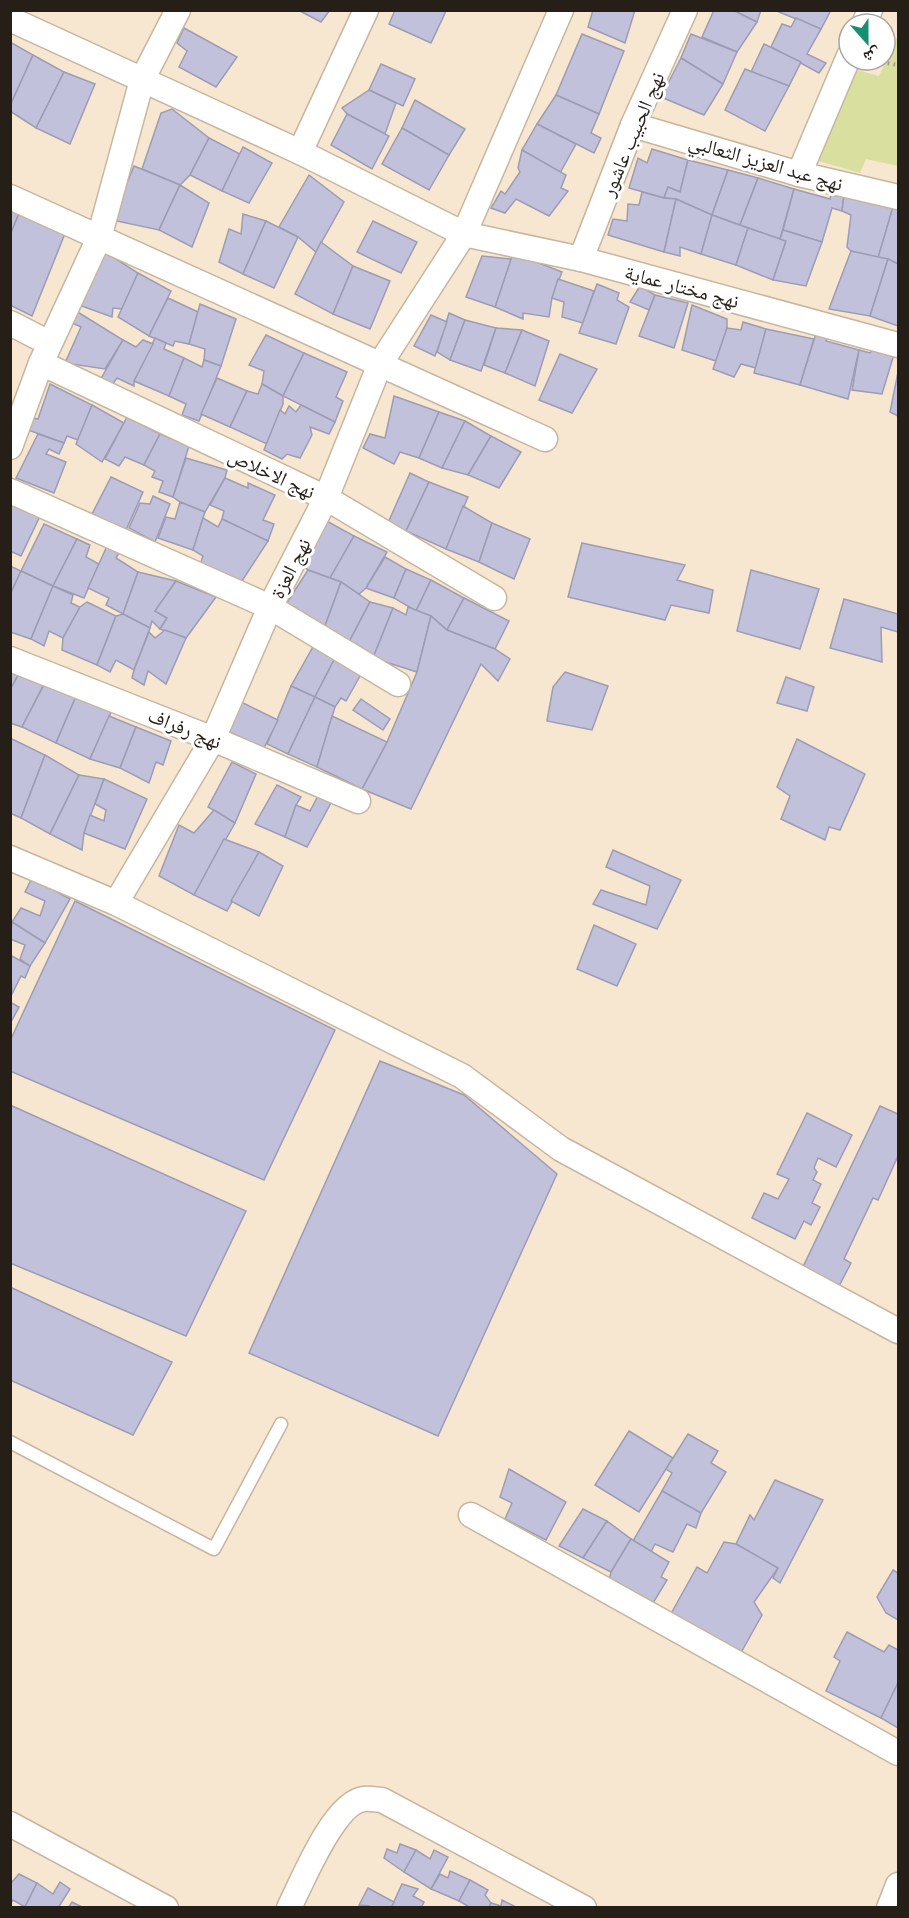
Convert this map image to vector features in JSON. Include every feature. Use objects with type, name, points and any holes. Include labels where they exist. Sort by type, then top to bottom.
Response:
[{"type":"street","points":[[10,447],[45,353],[99,238],[142,80],[178,10]]},
{"type":"street","points":[[300,152],[366,10]]},
{"type":"street","name":"نهج العزة","points":[[116,903],[213,739],[270,607],[326,498],[380,364],[464,234],[561,10]]},
{"type":"street","name":"نهج الحبيب عاشور","points":[[581,259],[633,125],[686,10]]},
{"type":"street","name":"نهج مختار عماية","points":[[10,19],[300,152],[464,234],[581,259],[898,345]]},
{"type":"street","points":[[799,174],[842,72]]},
{"type":"street","name":"نهج عبد العزيز الثعالبي","points":[[633,125],[799,174],[898,197]]},
{"type":"street","points":[[10,197],[545,439]]},
{"type":"street","name":"نهج الاخلاص","points":[[10,323],[45,353],[326,498],[494,598]]},
{"type":"street","points":[[10,491],[270,607],[398,684]]},
{"type":"street","name":"نهج رفراف","points":[[10,659],[213,739],[358,801]]},
{"type":"street","points":[[10,858],[116,903],[462,1076],[561,1149],[898,1331]]},
{"type":"street","points":[[471,1515],[898,1754]]},
{"type":"street","points":[[289,1908],[331,1825],[345,1808],[362,1798],[382,1800],[584,1908]]},
{"type":"street","points":[[10,1824],[166,1908]]},
{"type":"street","points":[[889,1908],[898,1885]]},
{"type":"lane","points":[[10,1442],[214,1549],[281,1424]]},
{"type":"green space","points":[[898,35],[898,166],[866,159],[860,173],[815,160],[856,72],[879,76],[881,72],[897,72]]},
{"type":"building","points":[[298,10],[330,10],[321,22]]},
{"type":"building","points":[[395,10],[446,11],[431,43],[389,24]]},
{"type":"building","points":[[593,10],[635,10],[625,43],[588,27]]},
{"type":"building","points":[[714,10],[733,10],[757,22],[737,52],[702,37]]},
{"type":"building","points":[[733,10],[761,10],[757,22]]},
{"type":"building","points":[[780,10],[831,10],[821,29],[779,12]]},
{"type":"building","points":[[796,18],[821,29],[807,54],[826,63],[819,73],[771,47],[782,24],[791,27]]},
{"type":"building","points":[[184,28],[237,57],[216,87],[179,67],[187,51],[177,43]]},
{"type":"building","points":[[582,34],[624,51],[599,114],[556,95]]},
{"type":"building","points":[[691,34],[737,52],[723,84],[681,58]]},
{"type":"building","points":[[10,42],[33,55],[10,106]]},
{"type":"building","points":[[764,44],[801,62],[789,86],[751,72]]},
{"type":"building","points":[[33,55],[64,72],[36,128],[10,111],[10,106]]},
{"type":"building","points":[[681,58],[723,84],[704,115],[661,97]]},
{"type":"building","points":[[381,64],[415,79],[403,106],[369,90]]},
{"type":"building","points":[[745,69],[789,86],[765,131],[725,110]]},
{"type":"building","points":[[64,72],[95,84],[70,144],[36,128]]},
{"type":"building","points":[[369,90],[396,103],[385,134],[347,114],[342,108]]},
{"type":"building","points":[[556,95],[599,114],[591,133],[601,138],[594,153],[537,124]]},
{"type":"building","points":[[415,100],[465,129],[449,155],[402,128]]},
{"type":"building","points":[[172,109],[209,138],[190,175],[180,185],[142,169],[161,113]]},
{"type":"building","points":[[347,114],[389,136],[372,169],[331,145]]},
{"type":"building","points":[[537,124],[576,144],[560,173],[522,150]]},
{"type":"building","points":[[402,128],[449,155],[429,190],[382,164]]},
{"type":"building","points":[[209,138],[240,154],[222,191],[190,175]]},
{"type":"building","points":[[243,147],[272,163],[249,203],[222,191]]},
{"type":"building","points":[[652,149],[688,160],[680,192],[668,187],[664,198],[629,188],[638,158],[647,163]]},
{"type":"building","points":[[522,150],[566,175],[561,188],[568,191],[549,216],[516,199],[505,213],[491,208],[501,191],[505,194],[520,172],[518,168]]},
{"type":"building","points":[[688,160],[728,170],[712,215],[676,199],[664,198],[668,187],[680,192]]},
{"type":"building","points":[[134,166],[180,185],[159,230],[112,220]]},
{"type":"building","points":[[728,170],[758,178],[740,225],[712,215]]},
{"type":"building","points":[[309,175],[344,202],[316,252],[298,237],[279,227]]},
{"type":"building","points":[[758,178],[794,189],[780,239],[740,225]]},
{"type":"building","points":[[180,185],[209,203],[192,247],[159,230]]},
{"type":"building","points":[[794,189],[830,199],[832,191],[844,195],[842,211],[832,208],[822,242],[783,230]]},
{"type":"building","points":[[642,192],[676,199],[664,252],[608,235],[613,219],[627,221],[628,204],[639,205]]},
{"type":"building","points":[[844,195],[893,207],[878,258],[851,251],[847,247],[851,215],[842,211]]},
{"type":"building","points":[[10,199],[23,204],[10,235]]},
{"type":"building","points":[[676,199],[712,215],[701,254],[680,247],[680,256],[664,252]]},
{"type":"building","points":[[23,204],[68,226],[32,316],[10,305],[10,235]]},
{"type":"building","points":[[893,207],[898,209],[898,264],[888,259],[878,258]]},
{"type":"building","points":[[243,214],[266,221],[243,274],[219,262],[229,229],[241,234]]},
{"type":"building","points":[[712,215],[748,228],[736,265],[701,254]]},
{"type":"building","points":[[266,221],[298,237],[274,288],[243,274]]},
{"type":"building","points":[[373,221],[417,242],[401,273],[357,252]]},
{"type":"building","points":[[748,228],[786,241],[773,280],[736,265]]},
{"type":"building","points":[[783,230],[822,242],[806,286],[773,280],[786,241],[780,239]]},
{"type":"building","points":[[321,242],[353,266],[333,314],[295,294]]},
{"type":"building","points":[[97,247],[138,273],[122,309],[113,308],[112,317],[79,305]]},
{"type":"building","points":[[851,251],[888,259],[870,316],[829,309]]},
{"type":"building","points":[[513,253],[562,272],[552,298],[549,317],[523,313],[523,319],[495,307]]},
{"type":"building","points":[[482,256],[511,259],[495,307],[466,297]]},
{"type":"building","points":[[888,259],[898,264],[898,326],[870,316]]},
{"type":"building","points":[[353,266],[390,281],[370,329],[333,314]]},
{"type":"building","points":[[138,273],[171,291],[149,336],[118,317]]},
{"type":"building","points":[[558,279],[594,291],[583,323],[562,317],[564,302],[552,298]]},
{"type":"building","points":[[597,284],[619,293],[617,300],[629,307],[616,344],[579,333]]},
{"type":"building","points":[[640,286],[655,295],[649,310],[630,302]]},
{"type":"building","points":[[655,295],[688,303],[674,348],[639,336]]},
{"type":"building","points":[[168,298],[198,312],[189,344],[175,341],[173,346],[149,336]]},
{"type":"building","points":[[200,304],[236,319],[221,366],[204,360],[205,349],[189,344]]},
{"type":"building","points":[[692,305],[727,319],[727,328],[716,361],[682,350]]},
{"type":"building","points":[[76,311],[123,340],[105,369],[65,363],[81,327],[70,322]]},
{"type":"building","points":[[449,313],[465,320],[450,360],[437,352]]},
{"type":"building","points":[[431,315],[447,322],[435,356],[414,346]]},
{"type":"building","points":[[465,320],[496,328],[481,371],[450,360]]},
{"type":"building","points":[[743,322],[766,329],[756,368],[741,364],[734,377],[713,369],[727,328],[741,330]]},
{"type":"building","points":[[496,328],[522,330],[505,373],[484,365]]},
{"type":"building","points":[[766,329],[814,339],[800,385],[754,373]]},
{"type":"building","points":[[522,330],[549,341],[535,386],[505,373]]},
{"type":"building","points":[[817,330],[828,333],[826,341],[859,350],[848,399],[800,385]]},
{"type":"building","points":[[266,335],[304,353],[283,396],[262,384],[264,371],[249,365]]},
{"type":"building","points":[[155,338],[166,343],[164,349],[184,358],[169,396],[134,381]]},
{"type":"building","points":[[123,340],[136,347],[143,340],[153,344],[134,381],[134,386],[117,378],[110,388],[99,382]]},
{"type":"building","points":[[874,347],[895,351],[882,394],[852,390],[859,350],[870,353]]},
{"type":"building","points":[[304,353],[347,372],[336,397],[343,401],[335,422],[283,396]]},
{"type":"building","points":[[560,354],[597,369],[572,413],[539,400]]},
{"type":"building","points":[[184,358],[202,367],[204,360],[221,366],[199,421],[182,415],[186,404],[169,396]]},
{"type":"building","points":[[898,372],[898,416],[890,412]]},
{"type":"building","points":[[217,378],[247,391],[230,427],[201,414]]},
{"type":"building","points":[[50,384],[92,405],[78,440],[67,436],[64,443],[23,428],[29,417],[38,419]]},
{"type":"building","points":[[262,384],[283,396],[283,404],[267,444],[230,427],[247,391],[258,394]]},
{"type":"building","points":[[394,396],[439,412],[419,458],[400,452],[394,464],[363,448],[370,434],[385,438]]},
{"type":"building","points":[[92,405],[124,423],[102,462],[76,444]]},
{"type":"building","points":[[301,405],[335,422],[329,434],[310,427],[312,435],[300,458],[287,454],[282,459],[264,450],[280,410],[285,414],[289,406],[296,412]]},
{"type":"building","points":[[439,412],[465,421],[442,468],[419,458]]},
{"type":"building","points":[[127,417],[160,434],[144,465],[125,457],[119,466],[105,459]]},
{"type":"building","points":[[465,421],[491,436],[468,475],[442,468]]},
{"type":"building","points":[[38,434],[64,443],[59,454],[49,449],[46,454],[66,462],[54,493],[16,478]]},
{"type":"building","points":[[160,434],[189,446],[173,497],[159,492],[163,481],[152,477],[155,471],[144,465]]},
{"type":"building","points":[[491,436],[521,452],[499,488],[468,475]]},
{"type":"building","points":[[186,458],[227,470],[225,478],[205,512],[173,497]]},
{"type":"building","points":[[410,473],[429,482],[406,531],[420,537],[414,546],[384,532]]},
{"type":"building","points":[[111,477],[143,492],[126,530],[92,514]]},
{"type":"building","points":[[225,478],[248,488],[248,483],[275,495],[263,520],[274,524],[268,541],[222,519],[224,511],[210,505]]},
{"type":"building","points":[[429,482],[468,497],[446,549],[406,531]]},
{"type":"building","points":[[153,496],[170,504],[155,542],[129,528],[140,503],[150,504]]},
{"type":"building","points":[[10,501],[40,516],[21,556],[10,551]]},
{"type":"building","points":[[180,502],[205,512],[193,550],[158,538],[166,517],[175,519]]},
{"type":"building","points":[[463,506],[492,523],[479,562],[446,549]]},
{"type":"building","points":[[203,518],[218,527],[222,519],[268,541],[240,584],[200,565],[203,556],[193,550]]},
{"type":"building","points":[[323,519],[354,536],[330,578],[308,570],[297,560]]},
{"type":"building","points":[[492,523],[530,539],[514,579],[479,562]]},
{"type":"building","points":[[44,524],[77,539],[53,586],[21,571]]},
{"type":"building","points":[[354,536],[387,552],[366,588],[359,594],[341,582],[330,578]]},
{"type":"building","points":[[77,539],[90,545],[86,557],[99,564],[84,598],[53,586]]},
{"type":"building","points":[[582,543],[685,565],[677,580],[713,590],[709,613],[671,605],[665,620],[568,597]]},
{"type":"building","points":[[107,546],[119,553],[116,558],[138,572],[123,614],[106,605],[109,598],[88,588]]},
{"type":"building","points":[[385,557],[406,569],[394,598],[366,588]]},
{"type":"building","points":[[10,566],[21,571],[10,595]]},
{"type":"building","points":[[406,569],[431,580],[416,611],[394,598]]},
{"type":"building","points":[[308,570],[341,582],[325,626],[283,609]]},
{"type":"building","points":[[751,570],[819,589],[800,649],[737,631]]},
{"type":"building","points":[[21,571],[53,586],[31,639],[10,632],[10,595]]},
{"type":"building","points":[[138,572],[176,581],[155,611],[167,618],[160,629],[152,621],[150,628],[123,614]]},
{"type":"building","points":[[431,580],[464,598],[447,630],[431,616],[416,611]]},
{"type":"building","points":[[176,581],[216,597],[186,638],[160,629],[167,618],[155,611]]},
{"type":"building","points":[[341,582],[370,602],[348,644],[325,626]]},
{"type":"building","points":[[53,586],[73,595],[71,603],[80,607],[63,638],[49,631],[44,646],[31,639]]},
{"type":"building","points":[[464,598],[509,621],[495,649],[447,630]]},
{"type":"building","points":[[844,599],[898,614],[898,632],[881,627],[882,662],[830,648]]},
{"type":"building","points":[[87,602],[116,616],[97,665],[62,650],[63,638],[80,607]]},
{"type":"building","points":[[370,602],[393,608],[373,658],[348,644]]},
{"type":"building","points":[[408,607],[431,616],[417,672],[373,658],[393,608],[406,615]]},
{"type":"building","points":[[123,614],[150,628],[134,670],[116,660],[110,672],[97,665],[116,616]]},
{"type":"building","points":[[431,616],[447,630],[495,649],[510,659],[498,681],[481,664],[411,809],[362,789],[387,742],[417,672]]},
{"type":"building","points":[[165,630],[186,638],[166,684],[148,671],[144,685],[132,678],[134,670],[149,632],[155,638]]},
{"type":"building","points":[[314,645],[336,656],[315,697],[291,686]]},
{"type":"building","points":[[336,656],[360,676],[346,701],[341,698],[335,707],[315,697]]},
{"type":"building","points":[[10,666],[21,670],[10,690]]},
{"type":"building","points":[[21,670],[45,682],[22,727],[10,723],[10,690]]},
{"type":"building","points":[[565,672],[608,686],[592,730],[547,721],[553,687]]},
{"type":"building","points":[[786,677],[814,687],[807,711],[777,703]]},
{"type":"building","points":[[47,679],[77,694],[56,743],[22,727]]},
{"type":"building","points":[[291,686],[315,697],[288,754],[267,744]]},
{"type":"building","points":[[77,694],[113,708],[90,759],[56,743]]},
{"type":"building","points":[[315,697],[335,707],[317,767],[288,754]]},
{"type":"building","points":[[361,699],[390,719],[383,730],[353,710]]},
{"type":"building","points":[[239,701],[278,720],[264,748],[225,730]]},
{"type":"building","points":[[109,716],[136,727],[120,768],[90,759]]},
{"type":"building","points":[[332,716],[387,742],[362,789],[317,767]]},
{"type":"building","points":[[136,727],[171,741],[163,765],[156,762],[149,783],[120,768]]},
{"type":"building","points":[[10,738],[45,755],[21,818],[10,813]]},
{"type":"building","points":[[797,739],[865,774],[840,830],[829,827],[825,840],[781,819],[790,796],[777,787]]},
{"type":"building","points":[[45,755],[79,775],[50,834],[21,818]]},
{"type":"building","points":[[232,762],[256,774],[235,823],[208,807]]},
{"type":"building","points":[[79,775],[104,779],[84,833],[82,850],[50,834]]},
{"type":"building","points":[[104,779],[147,799],[125,849],[84,833],[90,815],[104,821],[106,810],[95,804]]},
{"type":"building","points":[[277,785],[301,797],[285,837],[255,824]]},
{"type":"building","points":[[319,794],[332,801],[307,847],[285,837],[296,805],[310,811]]},
{"type":"building","points":[[214,810],[235,823],[194,895],[159,876],[179,825],[194,833]]},
{"type":"building","points":[[224,839],[259,852],[227,911],[194,895]]},
{"type":"building","points":[[613,850],[681,880],[657,929],[593,904],[601,890],[646,905],[650,886],[606,867]]},
{"type":"building","points":[[259,852],[283,866],[259,916],[231,901]]},
{"type":"building","points":[[32,878],[70,899],[45,943],[12,922],[21,908],[40,916],[45,901],[25,892]]},
{"type":"building","points":[[75,901],[335,1030],[264,1180],[10,1071],[10,1041]]},
{"type":"building","points":[[12,922],[45,943],[30,966],[20,959],[25,945],[10,939]]},
{"type":"building","points":[[594,925],[636,944],[617,986],[577,969]]},
{"type":"building","points":[[10,955],[30,966],[25,978],[21,976],[12,994]]},
{"type":"building","points":[[10,1002],[19,1007],[10,1024]]},
{"type":"building","points":[[380,1061],[464,1095],[557,1174],[438,1436],[249,1353]]},
{"type":"building","points":[[10,1105],[246,1211],[186,1336],[10,1263]]},
{"type":"building","points":[[880,1106],[898,1114],[898,1156],[878,1200],[873,1198],[844,1259],[851,1263],[839,1286],[802,1269]]},
{"type":"building","points":[[807,1113],[852,1135],[836,1167],[818,1158],[814,1168],[817,1172],[813,1180],[821,1184],[812,1203],[820,1207],[811,1225],[804,1221],[795,1239],[752,1218],[764,1193],[778,1199],[789,1179],[777,1174]]},
{"type":"building","points":[[10,1287],[172,1362],[133,1435],[10,1380]]},
{"type":"building","points":[[629,1431],[673,1458],[639,1512],[595,1485]]},
{"type":"building","points":[[688,1434],[718,1451],[711,1463],[726,1472],[701,1513],[662,1491],[672,1473],[666,1469]]},
{"type":"building","points":[[509,1469],[566,1502],[546,1540],[505,1519],[512,1503],[500,1497]]},
{"type":"building","points":[[775,1480],[823,1500],[780,1583],[773,1578],[778,1568],[736,1544],[750,1515],[754,1520]]},
{"type":"building","points":[[662,1491],[701,1513],[696,1528],[687,1524],[673,1552],[655,1544],[651,1552],[633,1541]]},
{"type":"building","points":[[583,1509],[607,1521],[583,1558],[559,1546]]},
{"type":"building","points":[[607,1521],[631,1539],[611,1572],[583,1558]]},
{"type":"building","points":[[631,1539],[669,1562],[661,1577],[667,1580],[650,1608],[608,1584],[611,1572]]},
{"type":"building","points":[[724,1542],[736,1544],[778,1568],[754,1602],[762,1615],[738,1658],[668,1619],[697,1567],[707,1573]]},
{"type":"building","points":[[893,1570],[898,1573],[898,1620],[886,1613],[877,1597]]},
{"type":"building","points":[[847,1632],[884,1652],[889,1645],[898,1650],[898,1683],[881,1718],[826,1691],[840,1661],[834,1657]]},
{"type":"building","points":[[898,1683],[898,1728],[881,1718]]},
{"type":"building","points":[[400,1844],[416,1850],[404,1872],[384,1858],[387,1849],[397,1853]]},
{"type":"building","points":[[416,1850],[430,1859],[434,1850],[448,1857],[431,1889],[404,1872]]},
{"type":"building","points":[[450,1871],[470,1880],[459,1901],[431,1889],[440,1874],[448,1878]]},
{"type":"building","points":[[19,1874],[37,1883],[25,1907],[13,1900],[10,1905],[10,1877],[12,1882]]},
{"type":"building","points":[[470,1880],[488,1890],[485,1895],[491,1903],[489,1908],[471,1908],[459,1901]]},
{"type":"building","points":[[60,1882],[70,1889],[58,1908],[25,1907],[37,1883],[53,1894]]},
{"type":"building","points":[[402,1884],[418,1889],[413,1896],[424,1902],[421,1908],[391,1908]]},
{"type":"building","points":[[368,1888],[394,1902],[391,1908],[368,1908],[369,1906],[359,1905]]},
{"type":"building","points":[[502,1900],[518,1908],[489,1908],[491,1903],[501,1906]]},
{"type":"building","points":[[72,1902],[84,1908],[68,1908]]}]
